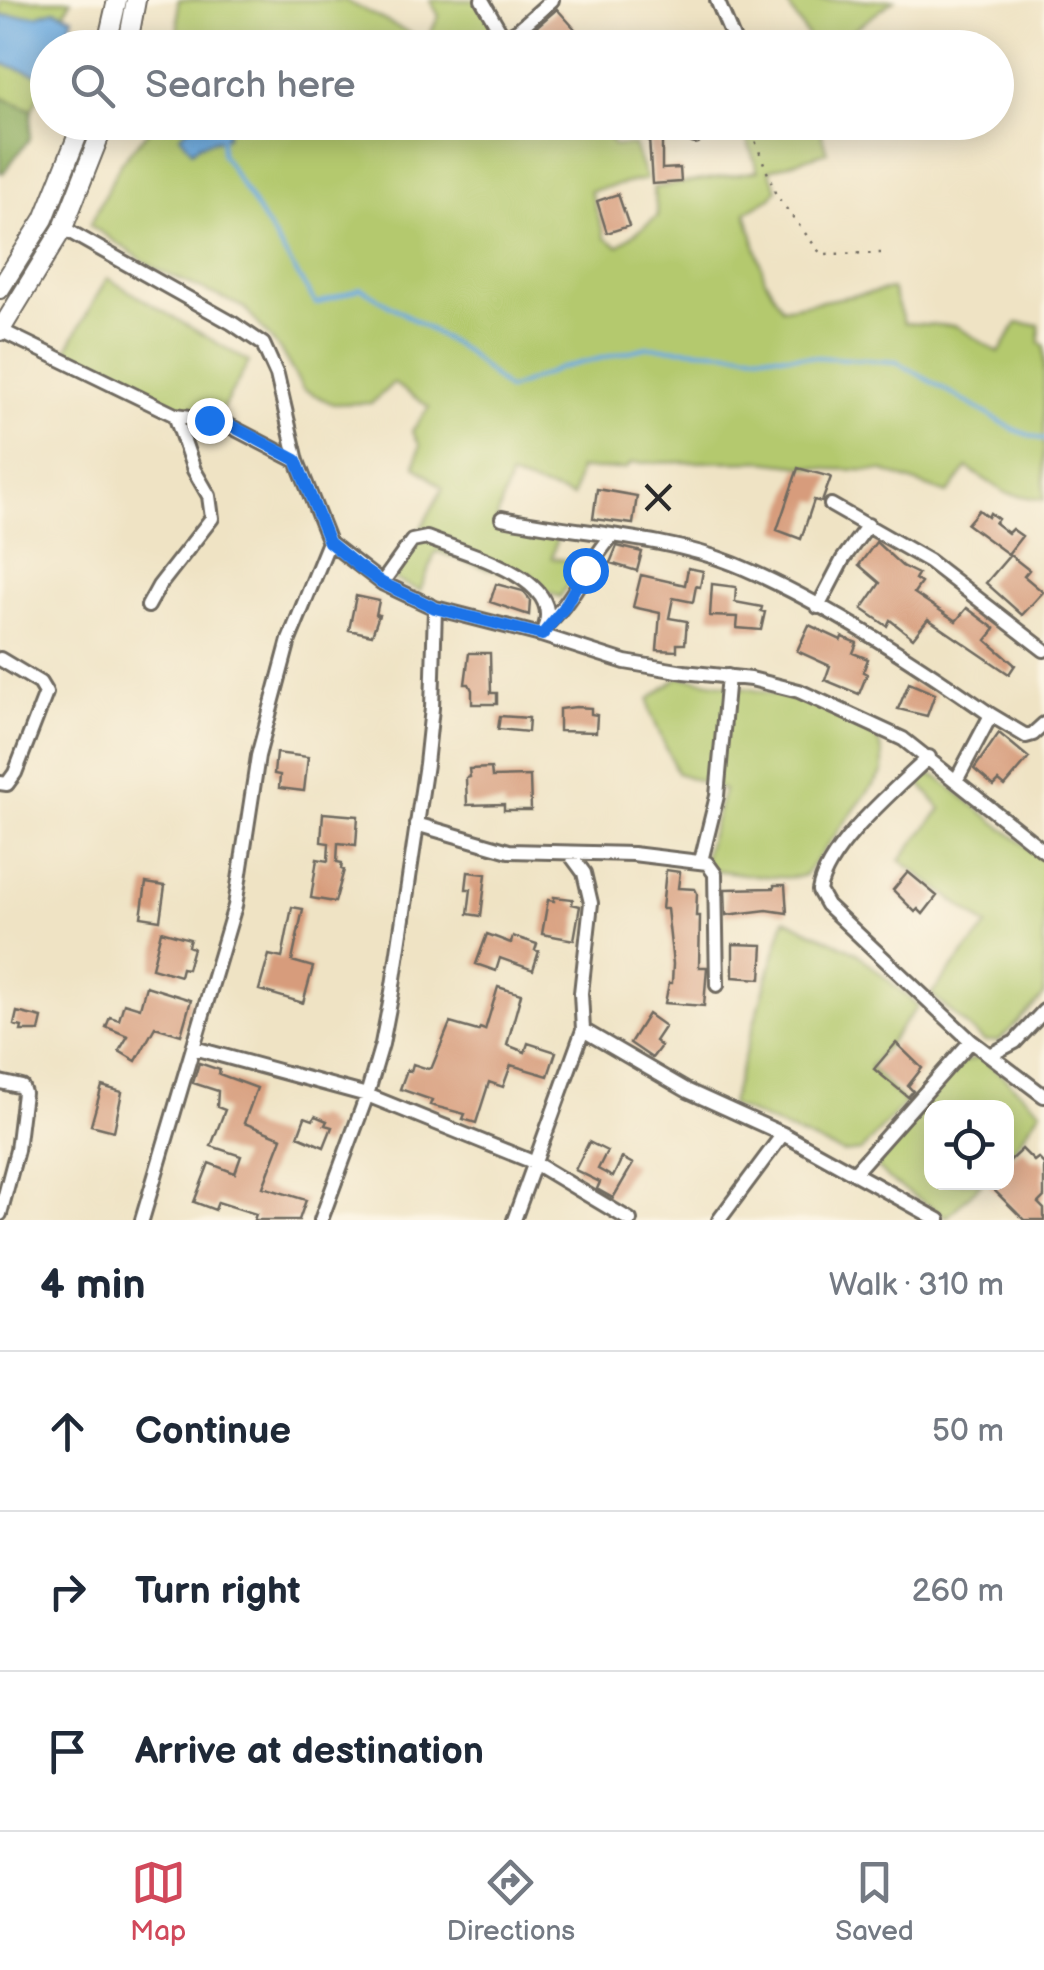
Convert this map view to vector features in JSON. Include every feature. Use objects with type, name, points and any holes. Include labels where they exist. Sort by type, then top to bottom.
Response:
[{"type":"main road","points":[[111,30],[117,0]]},
{"type":"main road","points":[[130,30],[136,0]]},
{"type":"main road","points":[[0,288],[44,219],[76,140]]},
{"type":"main road","points":[[0,330],[63,228],[98,140]]},
{"type":"street","points":[[482,0],[499,30]]},
{"type":"street","points":[[518,30],[552,0]]},
{"type":"street","points":[[717,0],[730,30]]},
{"type":"street","points":[[63,228],[259,340],[272,359],[296,460],[329,542],[382,583],[435,608],[545,628],[625,662],[752,678],[799,692],[880,726],[929,757],[1044,851]]},
{"type":"street","points":[[0,330],[175,415],[220,421],[296,460]]},
{"type":"street","points":[[148,606],[212,518],[209,496],[194,470],[175,415]]},
{"type":"street","points":[[831,505],[929,561],[1044,650]]},
{"type":"street","points":[[502,518],[651,542],[734,564],[818,607],[1026,736],[1044,724]]},
{"type":"street","points":[[818,607],[843,560],[868,525]]},
{"type":"street","points":[[382,583],[412,541],[427,538],[533,584],[542,593],[545,628]]},
{"type":"street","points":[[545,628],[564,608],[585,570],[611,538]]},
{"type":"street","points":[[142,1220],[235,906],[258,756],[288,640],[329,542]]},
{"type":"street","points":[[322,1220],[382,1044],[392,992],[432,708],[435,608]]},
{"type":"street","points":[[0,658],[40,683],[46,693],[15,773],[7,784],[0,783]]},
{"type":"street","points":[[700,861],[716,796],[728,676]]},
{"type":"street","points":[[957,779],[991,715]]},
{"type":"street","points":[[929,757],[859,825],[822,878],[819,892],[827,905],[971,1041],[1044,1096]]},
{"type":"street","points":[[416,824],[509,851],[633,854],[710,865],[716,874],[717,986]]},
{"type":"street","points":[[514,1220],[583,1030],[582,994],[591,903],[584,873],[570,854]]},
{"type":"street","points":[[992,1054],[1015,1042],[1044,1011]]},
{"type":"street","points":[[583,1030],[688,1092],[783,1134],[933,1218]]},
{"type":"street","points":[[854,1174],[971,1041]]},
{"type":"street","points":[[194,1048],[366,1094],[533,1162],[630,1220]]},
{"type":"street","points":[[0,1082],[22,1087],[24,1093],[17,1150],[0,1214]]},
{"type":"street","points":[[719,1220],[783,1134]]},
{"type":"path","points":[[755,140],[776,195],[821,254],[881,253]]},
{"type":"green space","points":[[0,0],[71,0],[64,14],[55,10],[39,15],[0,16]]},
{"type":"green space","points":[[178,0],[344,0],[404,30],[178,30]]},
{"type":"green space","points":[[430,0],[486,0],[503,30],[432,30],[439,16]]},
{"type":"green space","points":[[785,0],[894,0],[854,30],[804,30]]},
{"type":"green space","points":[[0,63],[30,72],[30,109],[0,97]]},
{"type":"green space","points":[[0,97],[30,109],[30,138],[0,172]]},
{"type":"green space","points":[[141,140],[198,140],[200,144],[215,140],[610,140],[614,146],[634,145],[646,179],[590,191],[605,238],[618,246],[658,216],[653,188],[758,171],[747,140],[823,140],[827,152],[769,170],[777,189],[772,197],[746,212],[765,279],[782,308],[892,289],[904,323],[956,326],[999,353],[1017,323],[1039,325],[1040,344],[1044,345],[1044,500],[1006,493],[967,468],[947,494],[884,471],[763,461],[632,463],[624,469],[579,469],[573,497],[510,477],[497,518],[516,528],[557,538],[552,558],[575,562],[573,576],[560,597],[546,592],[531,575],[485,568],[436,551],[420,591],[393,579],[443,488],[415,466],[420,445],[412,431],[429,407],[393,383],[372,403],[333,404],[303,389],[281,351],[245,308],[156,269],[90,225],[121,162]]},
{"type":"green space","points":[[107,278],[249,362],[209,432],[67,349]]},
{"type":"green space","points":[[679,677],[755,690],[816,706],[864,728],[878,742],[883,772],[805,875],[774,877],[712,870],[704,858],[724,790],[677,773],[650,711],[649,699]]},
{"type":"green space","points":[[922,773],[937,777],[1044,860],[1044,996],[999,1041],[984,1041],[931,994],[987,926],[900,860],[941,809],[916,779]]},
{"type":"green space","points":[[785,919],[856,952],[918,1006],[870,1067],[905,1103],[861,1151],[843,1153],[730,1105]]},
{"type":"green space","points":[[981,1057],[1041,1110],[1014,1149],[1014,1100],[924,1100],[924,1190],[975,1190],[947,1217],[888,1179],[878,1168],[879,1155],[946,1072]]},
{"type":"water","points":[[55,10],[73,17],[69,30],[30,30],[30,72],[0,63],[0,16],[39,15]]},
{"type":"water","points":[[184,140],[215,140],[200,144],[192,151]]},
{"type":"building","points":[[557,9],[575,29],[537,30]]},
{"type":"building","points":[[649,140],[662,140],[662,169],[680,168],[681,182],[652,184]]},
{"type":"building","points":[[618,194],[629,226],[607,233],[597,201]]},
{"type":"building","points":[[798,468],[831,477],[822,502],[814,500],[801,539],[777,530]]},
{"type":"building","points":[[597,489],[637,496],[633,524],[593,519]]},
{"type":"building","points":[[979,510],[998,519],[995,523],[1008,533],[1012,529],[1022,536],[1008,554],[967,524]]},
{"type":"building","points":[[876,542],[902,566],[918,574],[915,579],[921,583],[914,593],[956,621],[967,608],[995,629],[986,640],[1015,665],[1009,674],[928,619],[913,638],[890,620],[887,626],[862,609],[880,583],[859,565]]},
{"type":"building","points":[[617,546],[642,552],[637,571],[610,563]]},
{"type":"building","points":[[1010,555],[1029,570],[1024,576],[1043,592],[1022,615],[986,583]]},
{"type":"building","points":[[688,568],[703,571],[700,587],[696,586],[693,602],[673,598],[669,618],[687,621],[685,644],[677,644],[677,651],[657,650],[660,613],[633,607],[641,575],[685,585]]},
{"type":"building","points":[[496,584],[523,591],[530,600],[529,615],[490,602]]},
{"type":"building","points":[[712,584],[736,587],[735,602],[762,607],[765,612],[761,630],[737,628],[738,617],[710,616]]},
{"type":"building","points":[[356,596],[379,601],[372,635],[349,630]]},
{"type":"building","points":[[809,625],[857,643],[853,653],[868,659],[859,694],[825,680],[830,666],[797,651]]},
{"type":"building","points":[[469,653],[490,653],[491,693],[497,693],[497,704],[472,704],[472,690],[465,684]]},
{"type":"building","points":[[909,683],[935,694],[927,716],[898,709]]},
{"type":"building","points":[[591,708],[591,714],[597,715],[596,732],[559,731],[559,709]]},
{"type":"building","points":[[500,716],[529,718],[528,732],[498,729]]},
{"type":"building","points":[[999,733],[1029,758],[1005,786],[999,781],[994,786],[974,769]]},
{"type":"building","points":[[276,753],[308,757],[304,791],[279,788],[280,775],[274,774]]},
{"type":"building","points":[[491,768],[492,777],[530,776],[531,810],[504,810],[504,804],[467,805],[469,769]]},
{"type":"building","points":[[323,813],[358,816],[356,845],[338,843],[337,862],[342,863],[344,870],[335,902],[311,898],[317,859],[328,861],[329,843],[321,842]]},
{"type":"building","points":[[666,870],[680,872],[678,888],[695,889],[697,893],[699,967],[707,967],[704,1006],[665,1003],[673,964],[667,909],[662,909]]},
{"type":"building","points":[[468,872],[486,874],[481,916],[468,914]]},
{"type":"building","points":[[908,872],[937,896],[923,914],[918,909],[915,912],[893,890]]},
{"type":"building","points":[[146,883],[165,886],[160,920],[141,917]]},
{"type":"building","points":[[785,885],[787,913],[767,910],[726,915],[725,889]]},
{"type":"building","points":[[554,897],[573,899],[572,904],[580,906],[574,940],[542,934],[548,900],[554,901]]},
{"type":"building","points":[[292,907],[303,909],[292,961],[313,967],[303,1003],[259,990],[269,955],[282,958]]},
{"type":"building","points":[[161,931],[190,939],[188,946],[193,948],[187,969],[182,968],[180,976],[152,968]]},
{"type":"building","points":[[487,934],[511,943],[513,936],[537,944],[535,950],[539,951],[533,970],[500,958],[496,971],[476,964]]},
{"type":"building","points":[[733,944],[763,945],[761,979],[733,977]]},
{"type":"building","points":[[146,986],[191,1000],[181,1035],[155,1027],[136,1061],[119,1051],[128,1036],[106,1027],[110,1017],[119,1020],[124,1003],[140,1008]]},
{"type":"building","points":[[498,987],[521,994],[507,1045],[525,1052],[528,1043],[556,1052],[548,1076],[511,1065],[503,1087],[489,1082],[476,1123],[463,1119],[465,1114],[430,1105],[432,1100],[400,1089],[413,1064],[432,1067],[450,1023],[485,1030]]},
{"type":"building","points":[[17,1012],[42,1018],[39,1031],[21,1031],[22,1027],[14,1025]]},
{"type":"building","points":[[648,1014],[665,1026],[655,1041],[661,1046],[652,1058],[630,1043]]},
{"type":"building","points":[[896,1043],[922,1068],[908,1086],[913,1091],[908,1097],[874,1069]]},
{"type":"building","points":[[199,1063],[257,1088],[244,1123],[282,1138],[263,1187],[306,1200],[299,1220],[254,1220],[256,1214],[218,1202],[215,1210],[194,1202],[209,1163],[235,1173],[241,1156],[211,1146],[225,1110],[217,1107],[218,1091],[193,1083]]},
{"type":"building","points":[[102,1086],[122,1092],[114,1131],[91,1125]]},
{"type":"building","points":[[315,1116],[332,1127],[324,1147],[298,1136],[305,1117],[313,1120]]},
{"type":"building","points":[[589,1142],[607,1151],[598,1169],[613,1177],[622,1158],[633,1164],[613,1198],[597,1189],[600,1182],[575,1170]]},
{"type":"building","points":[[1022,1149],[1034,1161],[1038,1158],[1044,1164],[1044,1197],[1038,1203],[1044,1209],[1044,1220],[1024,1220],[994,1190],[1014,1190],[1014,1156]]},
{"type":"waterway","points":[[221,140],[222,154],[316,304],[361,288],[465,351],[508,390],[560,368],[648,347],[897,362],[1015,430],[1044,440]]},
{"type":"route","points":[[209,420],[230,425],[296,460],[329,542],[382,583],[435,608],[542,635],[564,608],[585,570]]}]
